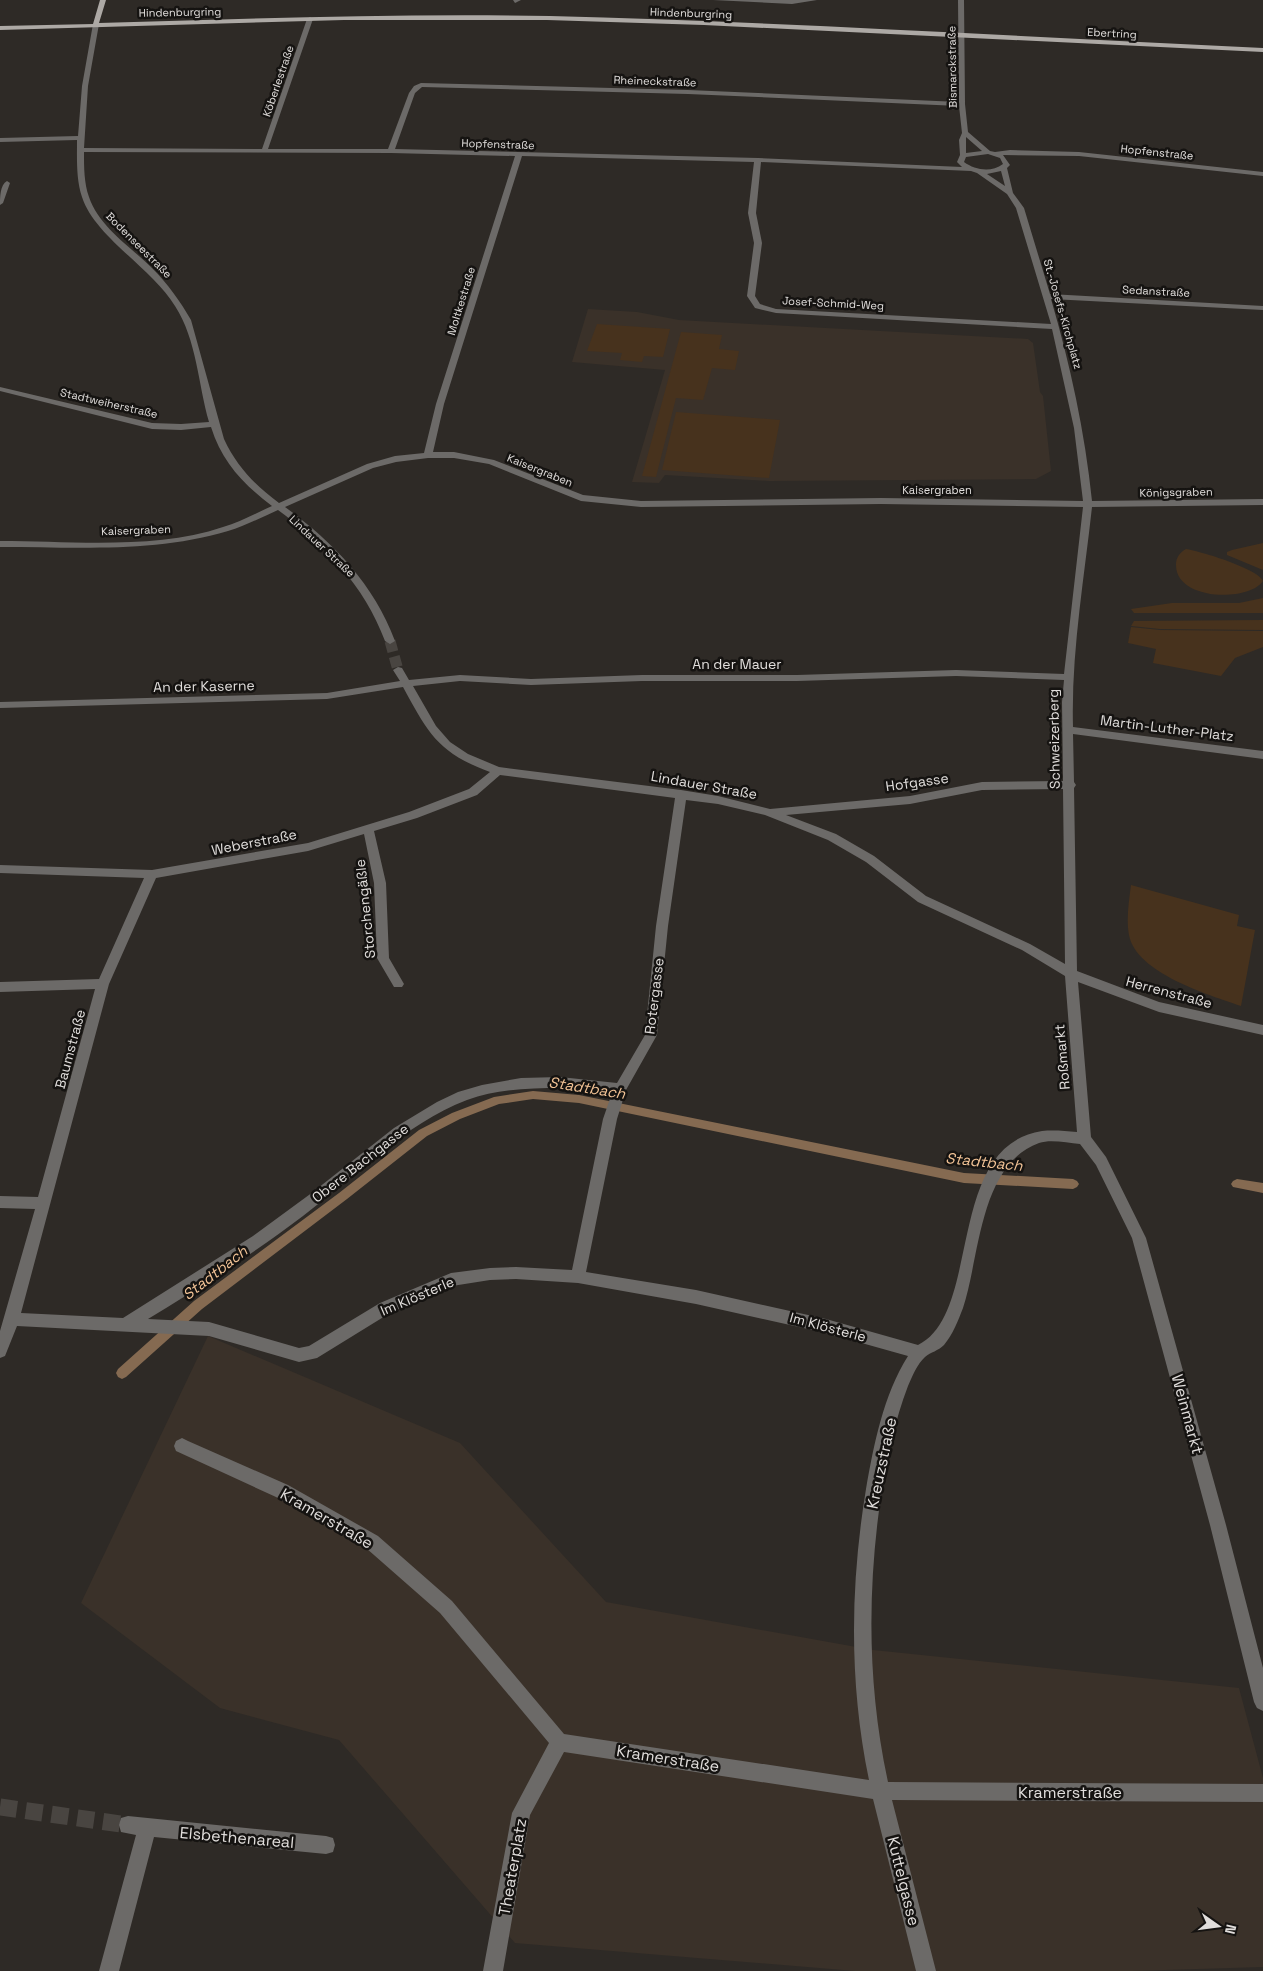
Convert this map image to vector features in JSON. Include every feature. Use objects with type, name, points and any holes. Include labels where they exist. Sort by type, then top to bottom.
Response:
[{"type":"main road","name":"Bodenseestraße","points":[[96,24],[103,0]]},
{"type":"main road","name":"Hindenburgring","points":[[0,28],[310,18],[433,17],[596,19],[961,36]]},
{"type":"main road","name":"Ebertring","points":[[961,36],[1263,50]]},
{"type":"street","points":[[716,0],[792,2],[814,0]]},
{"type":"street","name":"Bismarckstraße","points":[[955,158],[965,133],[962,104],[961,0]]},
{"type":"street","name":"Köberlestraße","points":[[265,149],[310,18]]},
{"type":"street","name":"Bodenseestraße","points":[[96,24],[90,51],[82,138],[84,194],[90,208],[103,225],[154,273],[180,306],[203,372],[215,424],[224,449],[237,471],[259,493],[278,506]]},
{"type":"street","name":"Rheineckstraße","points":[[391,151],[412,93],[420,85],[678,92],[962,104]]},
{"type":"street","points":[[965,133],[988,152]]},
{"type":"street","points":[[0,140],[82,138]]},
{"type":"street","name":"Hopfenstraße","points":[[82,150],[265,149],[391,151],[758,160],[970,169]]},
{"type":"street","points":[[988,152],[1003,157],[1008,165],[979,171],[970,169],[955,158],[988,152]]},
{"type":"street","name":"Hopfenstraße","points":[[996,154],[1010,152],[1078,154],[1263,174]]},
{"type":"street","name":"Hopfenstraße","points":[[1020,161],[1048,154]]},
{"type":"street","name":"Moltkestraße","points":[[428,455],[440,404],[519,155]]},
{"type":"street","name":"Hopfenstraße","points":[[914,166],[955,158]]},
{"type":"street","name":"Josef-Schmid-Weg","points":[[758,160],[752,213],[758,243],[751,296],[752,303],[756,307],[776,311],[1057,327]]},
{"type":"street","name":"St.-Josefs-Kirchplatz","points":[[1008,165],[1010,193]]},
{"type":"street","name":"St.-Josefs-Kirchplatz","points":[[979,171],[1010,193],[1020,208],[1057,327],[1074,400],[1084,463],[1088,504]]},
{"type":"street","points":[[0,204],[7,183]]},
{"type":"street","name":"Sedanstraße","points":[[1047,296],[1263,308]]},
{"type":"street","name":"Stadtweiherstraße","points":[[0,389],[152,426],[181,427],[215,424]]},
{"type":"street","name":"Kaisergraben","points":[[0,544],[179,540],[204,536],[227,529],[370,466],[396,459],[428,455],[454,456],[492,462],[565,493],[581,498],[618,503],[984,501],[1088,504]]},
{"type":"street","name":"Königsgraben","points":[[1088,504],[1263,502]]},
{"type":"street","name":"Schweizerberg","points":[[1071,974],[1068,677],[1088,504]]},
{"type":"street","name":"Lindauer Straße","points":[[278,506],[304,526],[355,575],[385,624],[390,641]]},
{"type":"street","name":"Lindauer Straße","points":[[398,670],[425,718],[446,745],[470,759],[498,771],[681,794],[718,800],[768,812],[832,837],[870,859],[922,899],[1026,947],[1071,974]]},
{"type":"street","name":"An der Mauer","points":[[406,683],[460,678],[530,682],[642,678],[789,678],[956,673],[1068,677]]},
{"type":"street","name":"An der Kaserne","points":[[0,705],[288,698],[357,692],[406,683]]},
{"type":"street","name":"Martin-Luther-Platz","points":[[1068,730],[1263,755]]},
{"type":"street","name":"Weberstraße","points":[[0,869],[152,874],[308,846],[413,815],[473,792],[498,771]]},
{"type":"street","name":"Hofgasse","points":[[768,812],[910,800],[982,786],[1070,785]]},
{"type":"street","name":"Rotergasse","points":[[578,1277],[610,1119],[619,1092],[651,1035],[662,926],[681,794]]},
{"type":"street","name":"Storchengäßle","points":[[368,828],[380,883],[383,958],[398,984]]},
{"type":"street","name":"Baumstraße","points":[[0,1351],[12,1319],[103,984],[152,874]]},
{"type":"street","name":"Herrenstraße","points":[[1071,974],[1116,993],[1158,1007],[1263,1030]]},
{"type":"street","name":"Roßmarkt","points":[[1071,974],[1084,1138]]},
{"type":"street","points":[[0,988],[103,984]]},
{"type":"street","name":"Obere Bachgasse","points":[[128,1323],[210,1274],[292,1217],[414,1122],[462,1096],[507,1084],[549,1081],[619,1092]]},
{"type":"street","name":"Kreuzstraße","points":[[881,1791],[865,1688],[862,1575],[867,1531],[884,1437],[897,1396],[919,1352],[935,1344],[941,1336],[958,1301],[986,1190],[994,1173],[1020,1145],[1038,1137],[1084,1138]]},
{"type":"street","name":"Weinmarkt","points":[[1084,1138],[1101,1161],[1139,1238],[1218,1525],[1263,1702]]},
{"type":"street","points":[[0,1202],[43,1203]]},
{"type":"street","name":"Im Klösterle","points":[[12,1319],[128,1323],[154,1327],[218,1330],[299,1355],[312,1353],[385,1308],[452,1280],[490,1274],[516,1273],[578,1277],[696,1297],[794,1318],[919,1352]]},
{"type":"street","name":"Kramerstraße","points":[[182,1446],[282,1491],[372,1542],[446,1607],[560,1742],[881,1791],[1263,1793]]},
{"type":"street","name":"Theaterplatz","points":[[493,1971],[521,1813],[560,1742]]},
{"type":"street","name":"Kuttelgasse","points":[[881,1791],[926,1971]]},
{"type":"street","name":"Elsbethenareal","points":[[128,1825],[326,1845]]},
{"type":"street","points":[[108,1971],[147,1828]]},
{"type":"shaded area","points":[[588,309],[637,312],[679,320],[1028,339],[1033,343],[1040,392],[1043,396],[1051,471],[1036,479],[769,481],[665,475],[659,483],[632,482],[665,370],[572,362]]},
{"type":"shaded area","points":[[597,324],[670,329],[663,357],[644,356],[642,362],[620,360],[622,353],[587,351]]},
{"type":"shaded area","points":[[681,332],[722,335],[719,349],[739,351],[735,370],[712,368],[703,400],[676,398],[656,477],[642,476]]},
{"type":"shaded area","points":[[676,412],[780,420],[769,478],[662,470]]},
{"type":"shaded area","points":[[1263,543],[1263,570],[1227,555],[1227,552],[1232,550]]},
{"type":"shaded area","points":[[1186,549],[1241,566],[1259,576],[1263,581],[1255,588],[1229,595],[1200,591],[1188,586],[1179,577],[1176,565],[1177,560]]},
{"type":"shaded area","points":[[1263,598],[1263,613],[1134,613],[1131,609],[1172,603],[1239,603]]},
{"type":"shaded area","points":[[1263,620],[1263,630],[1160,629],[1131,626],[1134,621]]},
{"type":"shaded area","points":[[1131,627],[1160,630],[1263,631],[1263,647],[1235,658],[1221,676],[1153,663],[1156,649],[1128,643]]},
{"type":"shaded area","points":[[1131,885],[1239,915],[1237,926],[1255,930],[1241,1006],[1193,989],[1176,981],[1145,961],[1135,949],[1129,935],[1128,916]]},
{"type":"shaded area","points":[[208,1336],[460,1443],[606,1602],[873,1650],[1239,1688],[1263,1778],[1263,1967],[1133,1971],[855,1971],[515,1943],[339,1740],[220,1708],[81,1603]]},
{"type":"waterway","name":"Stadtbach","points":[[122,1373],[198,1305],[423,1133],[456,1116],[498,1100],[533,1095],[579,1099],[964,1178],[1073,1184]]},
{"type":"waterway","name":"Stadtbach","points":[[1237,1184],[1263,1188]]},
{"type":"tunnel","points":[[390,641],[398,670]]},
{"type":"tunnel","points":[[0,1807],[128,1825]]}]
